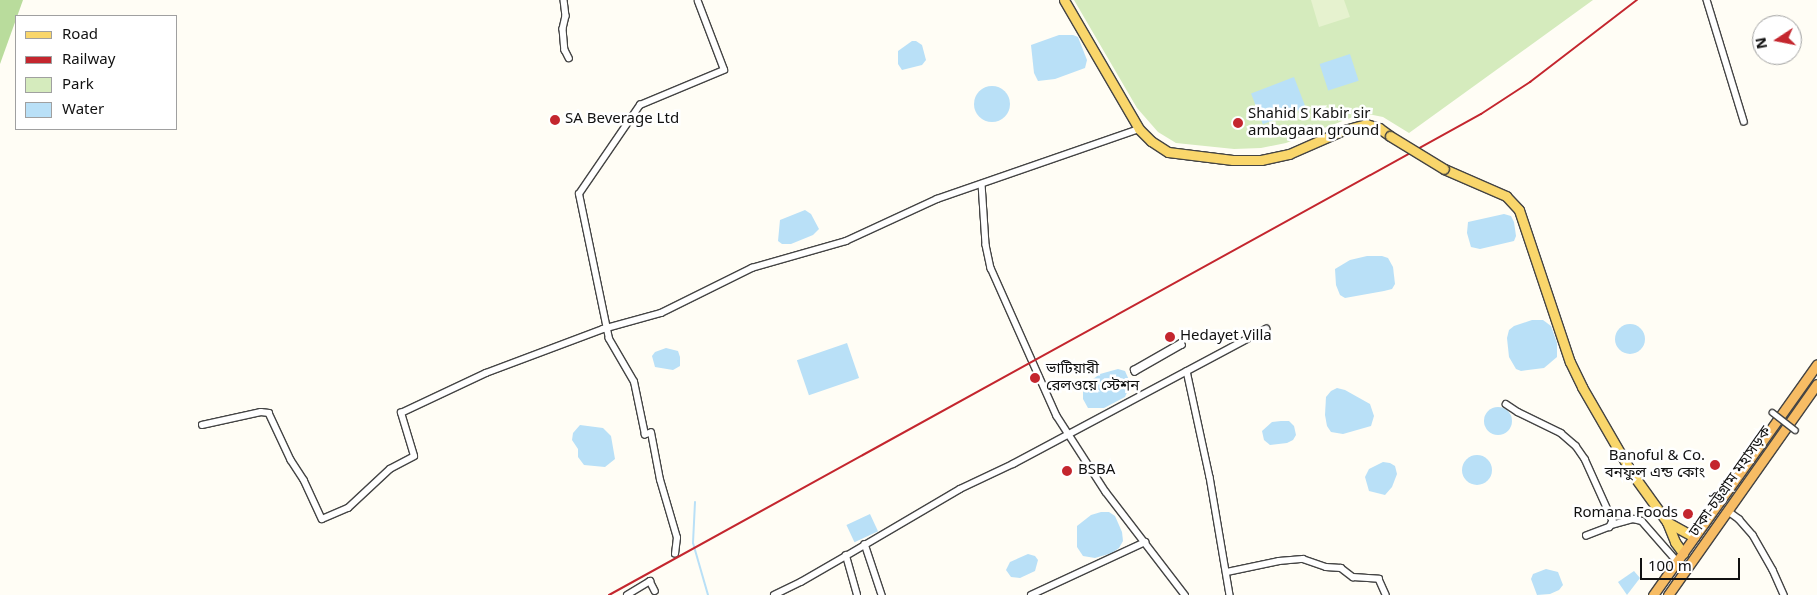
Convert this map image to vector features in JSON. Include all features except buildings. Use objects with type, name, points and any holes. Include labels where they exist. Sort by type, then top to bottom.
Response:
[{"type":"highway","points":[[1653,595],[1817,364]]},
{"type":"highway","name":"ঢাকা-চট্টগ্রাম মহাসড়ক","points":[[1668,595],[1817,384]]},
{"type":"main road","points":[[1064,0],[1139,129],[1151,141],[1168,152],[1233,160],[1261,160],[1289,154],[1344,130],[1366,124],[1379,128],[1444,169],[1506,196],[1518,210],[1570,362],[1582,387],[1631,472],[1667,522],[1675,542],[1683,553]]},
{"type":"main road","points":[[1667,522],[1694,537]]},
{"type":"street","points":[[564,0],[566,16],[563,29],[565,50],[569,58]]},
{"type":"street","points":[[1707,0],[1744,122]]},
{"type":"street","points":[[675,554],[677,538],[660,480],[651,433],[645,435],[634,382],[609,340],[579,194],[640,105],[724,70],[698,1]]},
{"type":"street","points":[[202,425],[261,412],[269,413],[322,519],[348,508],[390,470],[414,456],[401,413],[486,373],[607,330],[661,314],[752,268],[846,241],[912,209],[1139,129]]},
{"type":"street","points":[[982,184],[986,244],[991,268],[1031,362],[1067,434],[1106,492],[1185,595]]},
{"type":"street","points":[[774,595],[801,582],[960,489],[1013,464],[1266,329]]},
{"type":"street","points":[[1180,343],[1182,345],[1135,372],[1134,370],[1180,343]]},
{"type":"street","points":[[1187,371],[1210,476],[1230,595]]},
{"type":"street","points":[[1506,404],[1561,433],[1576,446],[1585,459],[1612,516],[1612,525]]},
{"type":"street","points":[[1772,412],[1795,430]]},
{"type":"street","points":[[1728,511],[1739,519],[1753,535],[1773,570],[1784,595]]},
{"type":"street","points":[[1587,536],[1612,525],[1633,519],[1642,520],[1677,561]]},
{"type":"street","points":[[1032,595],[1145,542]]},
{"type":"street","points":[[865,544],[882,595]]},
{"type":"street","points":[[846,556],[857,595]]},
{"type":"street","points":[[1227,572],[1278,561],[1303,559],[1326,567],[1341,568],[1357,578],[1378,579],[1386,595]]},
{"type":"street","points":[[627,595],[650,581],[655,591]]},
{"type":"green space","points":[[0,0],[23,0],[18,15],[15,15],[15,22],[0,64]]},
{"type":"green space","points":[[1074,0],[1593,0],[1409,133],[1383,117],[1363,113],[1286,143],[1261,148],[1234,149],[1176,143],[1158,132],[1137,108]]},
{"type":"green space","points":[[1311,0],[1344,0],[1350,17],[1319,27]]},
{"type":"water","points":[[1059,35],[1078,37],[1087,60],[1085,68],[1055,79],[1038,81],[1034,73],[1031,45]]},
{"type":"water","points":[[912,41],[922,45],[926,60],[922,65],[902,70],[898,64],[898,51]]},
{"type":"water","points":[[1350,54],[1359,81],[1328,91],[1320,64]]},
{"type":"water","points":[[1294,77],[1306,108],[1263,124],[1251,93]]},
{"type":"water","points":[[992,86],[999,87],[1005,91],[1009,97],[1009,111],[1005,117],[999,121],[992,122],[985,121],[979,117],[975,111],[974,104],[975,97],[979,91],[985,87]]},
{"type":"water","points":[[805,210],[811,214],[819,229],[813,235],[791,244],[782,244],[778,241],[780,220]]},
{"type":"water","points":[[1504,214],[1511,216],[1514,222],[1516,236],[1514,241],[1480,249],[1471,247],[1467,233],[1468,222]]},
{"type":"water","points":[[1367,256],[1388,258],[1393,267],[1395,284],[1392,289],[1345,298],[1340,295],[1336,285],[1335,269],[1350,260]]},
{"type":"water","points":[[1532,320],[1543,320],[1551,326],[1557,343],[1557,357],[1544,368],[1521,371],[1516,369],[1509,357],[1507,338],[1509,330],[1514,326]]},
{"type":"water","points":[[1630,324],[1641,328],[1645,339],[1641,350],[1630,354],[1619,350],[1615,339],[1619,328]]},
{"type":"water","points":[[847,343],[859,378],[809,395],[797,360]]},
{"type":"water","points":[[666,348],[678,351],[680,357],[680,366],[673,370],[655,367],[652,356],[655,352]]},
{"type":"water","points":[[1118,369],[1125,371],[1129,380],[1129,388],[1125,397],[1104,408],[1088,408],[1083,399],[1083,390],[1086,384],[1100,374]]},
{"type":"water","points":[[1337,388],[1345,390],[1370,404],[1374,416],[1371,426],[1343,434],[1331,432],[1327,426],[1325,415],[1326,397]]},
{"type":"water","points":[[1498,407],[1508,411],[1512,421],[1508,431],[1498,435],[1488,431],[1484,421],[1488,411]]},
{"type":"water","points":[[1289,421],[1294,426],[1296,435],[1293,440],[1287,443],[1270,445],[1264,440],[1262,431],[1272,422]]},
{"type":"water","points":[[580,425],[603,428],[611,436],[615,459],[605,467],[584,465],[578,457],[578,449],[572,440],[573,433]]},
{"type":"water","points":[[1477,455],[1488,459],[1492,470],[1488,481],[1477,485],[1466,481],[1462,470],[1466,459]]},
{"type":"water","points":[[1383,462],[1395,466],[1397,474],[1392,487],[1385,495],[1369,491],[1365,477],[1369,469]]},
{"type":"water","points":[[1109,512],[1115,516],[1122,532],[1123,541],[1119,548],[1112,553],[1095,558],[1083,556],[1077,547],[1077,526],[1091,515]]},
{"type":"water","points":[[870,514],[878,531],[854,542],[846,525]]},
{"type":"water","points":[[1028,554],[1035,556],[1038,560],[1035,571],[1020,578],[1011,577],[1006,570],[1010,562]]},
{"type":"water","points":[[1546,569],[1558,572],[1563,585],[1559,590],[1550,594],[1537,595],[1531,579],[1533,574]]},
{"type":"water","points":[[1634,571],[1640,578],[1627,595],[1618,582]]},
{"type":"waterway","points":[[695,502],[693,543],[708,595]]},
{"type":"railway","points":[[609,595],[1481,114],[1530,82],[1637,0]]},
{"type":"place","name":"SA Beverage Ltd","points":[[555,120]]},
{"type":"place","name":"Shahid S Kabir sir ambagaan ground","points":[[1238,123]]},
{"type":"place","name":"Hedayet Villa","points":[[1170,337]]},
{"type":"place","name":"ভাটিয়ারী রেলওয়ে স্টেশন","points":[[1035,378]]},
{"type":"place","name":"Banoful & Co. বনফুল এন্ড কোং","points":[[1715,465]]},
{"type":"place","name":"BSBA","points":[[1067,471]]},
{"type":"place","name":"Romana Foods","points":[[1688,514]]}]
